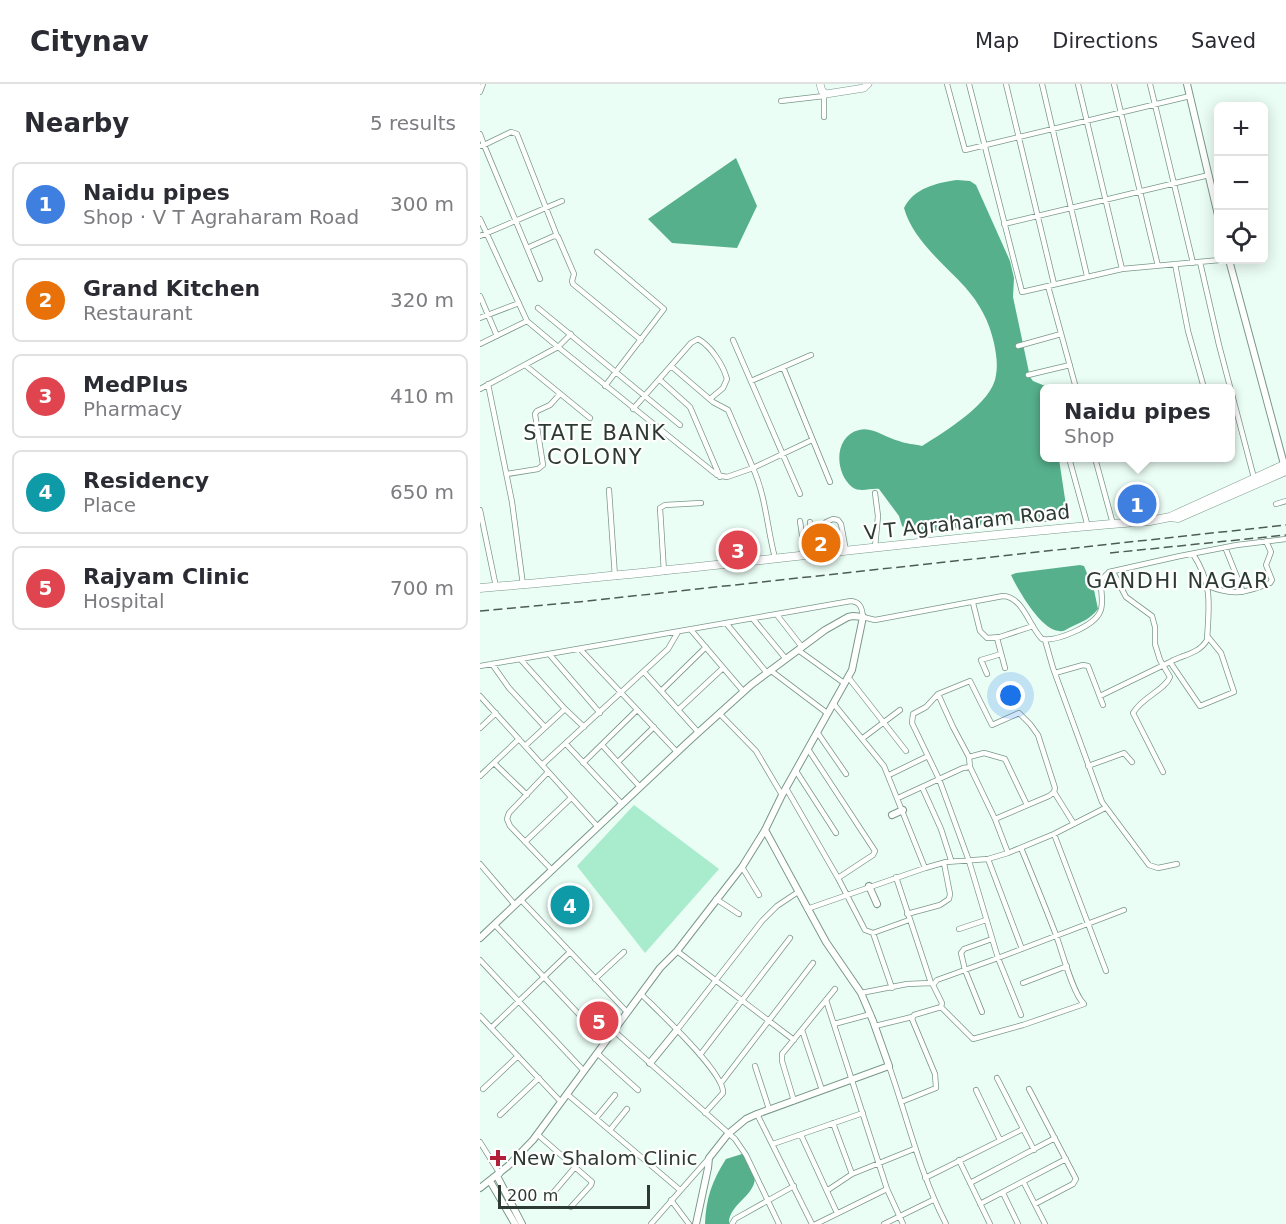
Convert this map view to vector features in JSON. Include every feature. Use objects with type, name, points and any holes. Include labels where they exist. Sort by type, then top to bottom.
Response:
[{"type":"main road","points":[[820,84],[824,95],[856,87],[864,88],[868,84]]},
{"type":"main road","name":"V T Agraharam Road","points":[[480,588],[615,577],[874,548],[1150,521],[1170,517],[1285,467]]},
{"type":"street","points":[[480,92],[483,84]]},
{"type":"street","points":[[947,84],[965,150],[1190,96]]},
{"type":"street","points":[[969,84],[1021,291],[1025,292],[1122,269],[1214,261]]},
{"type":"street","points":[[1006,84],[1038,215],[1061,334],[1075,384]]},
{"type":"street","points":[[1042,84],[1087,276]]},
{"type":"street","points":[[1078,84],[1122,269]]},
{"type":"street","points":[[1114,84],[1158,266]]},
{"type":"street","points":[[1150,84],[1193,263]]},
{"type":"street","points":[[1187,84],[1217,210]]},
{"type":"street","points":[[781,101],[824,95],[824,117]]},
{"type":"street","points":[[482,146],[511,132],[517,134],[573,274],[573,284],[641,340]]},
{"type":"street","points":[[480,134],[482,146],[540,279]]},
{"type":"street","points":[[1004,224],[1209,175]]},
{"type":"street","points":[[480,236],[562,201]]},
{"type":"street","points":[[480,219],[527,321],[633,409],[720,477],[727,477],[753,468],[812,440]]},
{"type":"street","points":[[527,248],[557,236]]},
{"type":"street","points":[[597,252],[663,308],[662,313],[605,386]]},
{"type":"street","points":[[1200,262],[1229,384]]},
{"type":"street","points":[[1175,264],[1188,331],[1203,384]]},
{"type":"street","points":[[1230,264],[1285,467]]},
{"type":"street","points":[[480,296],[497,336]]},
{"type":"street","points":[[480,318],[519,303]]},
{"type":"street","points":[[538,308],[680,424]]},
{"type":"street","points":[[480,344],[527,321]]},
{"type":"street","points":[[480,389],[558,348],[571,334]]},
{"type":"street","points":[[1018,346],[1061,334]]},
{"type":"street","points":[[633,409],[693,341],[698,339],[706,344],[727,380],[723,388],[710,399]]},
{"type":"street","points":[[733,340],[800,494]]},
{"type":"street","points":[[751,381],[811,355]]},
{"type":"street","points":[[525,365],[590,418]]},
{"type":"street","points":[[1028,375],[1070,365]]},
{"type":"street","points":[[671,366],[710,399],[728,410],[761,488],[775,559]]},
{"type":"street","points":[[783,368],[830,482]]},
{"type":"street","points":[[660,380],[690,407],[720,477]]},
{"type":"street","points":[[488,384],[507,474],[523,585]]},
{"type":"street","points":[[507,474],[542,467],[535,414],[550,405],[560,394]]},
{"type":"street","points":[[1235,405],[1255,481]]},
{"type":"street","points":[[1070,462],[1088,527]]},
{"type":"street","points":[[1096,462],[1113,524]]},
{"type":"street","points":[[609,490],[615,577]]},
{"type":"street","points":[[874,548],[878,516],[875,493]]},
{"type":"street","points":[[1276,504],[1286,501]]},
{"type":"street","points":[[664,572],[660,508],[665,505],[701,503]]},
{"type":"street","points":[[480,510],[496,587]]},
{"type":"street","points":[[827,553],[824,524],[833,519],[838,520],[841,524],[846,551]]},
{"type":"street","points":[[800,521],[809,555]]},
{"type":"street","points":[[809,555],[810,522]]},
{"type":"street","points":[[1045,640],[1080,629],[1094,620],[1100,613],[1102,579],[1106,574],[1225,547],[1286,538]]},
{"type":"street","points":[[1208,586],[1225,592],[1243,592],[1272,581],[1266,565],[1271,552],[1266,541]]},
{"type":"street","points":[[1225,547],[1243,592]]},
{"type":"street","points":[[1100,696],[1180,656],[1191,654],[1206,644],[1210,599],[1208,586],[1193,554]]},
{"type":"street","points":[[1113,572],[1126,597],[1152,616],[1155,627],[1155,644],[1162,666],[1168,673],[1167,684],[1148,696],[1133,713],[1163,772]]},
{"type":"street","points":[[480,938],[743,691],[825,630],[848,617],[883,619],[1003,596],[1010,596],[1020,605],[1037,633],[1045,640],[1088,766],[1105,808],[1149,865],[1158,868],[1177,864]]},
{"type":"street","points":[[480,666],[851,601],[856,602],[862,608],[863,617],[856,652],[846,680],[765,830],[742,867],[677,951],[660,968],[537,1134],[498,1175],[480,1188]]},
{"type":"street","points":[[973,603],[982,634],[987,638],[997,638],[1032,626]]},
{"type":"street","points":[[777,615],[800,648],[846,680],[884,722],[906,751]]},
{"type":"street","points":[[753,619],[786,659]]},
{"type":"street","points":[[726,623],[768,672],[827,713]]},
{"type":"street","points":[[691,630],[743,691]]},
{"type":"street","points":[[542,765],[668,649],[678,632]]},
{"type":"street","points":[[1170,662],[1200,706],[1233,692],[1221,653],[1208,637]]},
{"type":"street","points":[[997,638],[1005,668]]},
{"type":"street","points":[[661,691],[706,647]]},
{"type":"street","points":[[580,649],[677,752]]},
{"type":"street","points":[[987,674],[981,660],[1001,654]]},
{"type":"street","points":[[550,655],[600,712]]},
{"type":"street","points":[[521,660],[584,728]]},
{"type":"street","points":[[492,664],[509,688],[545,727]]},
{"type":"street","points":[[1055,673],[1086,665],[1090,668],[1103,705]]},
{"type":"street","points":[[678,710],[723,668]]},
{"type":"street","points":[[644,672],[698,732]]},
{"type":"street","points":[[1021,1015],[998,958],[969,861],[939,779],[912,723],[916,712],[938,694],[969,681],[992,725],[1019,713],[1038,735],[1055,788],[1054,792],[1074,824]]},
{"type":"street","points":[[938,694],[969,757],[970,767],[1008,853]]},
{"type":"street","points":[[480,696],[598,827]]},
{"type":"street","points":[[833,703],[878,756],[889,775],[925,868]]},
{"type":"street","points":[[525,746],[565,709]]},
{"type":"street","points":[[583,763],[637,710]]},
{"type":"street","points":[[863,738],[900,710]]},
{"type":"street","points":[[480,728],[496,713]]},
{"type":"street","points":[[719,713],[750,744],[782,795]]},
{"type":"street","points":[[618,762],[654,727]]},
{"type":"street","points":[[817,732],[846,774]]},
{"type":"street","points":[[480,776],[519,740]]},
{"type":"street","points":[[566,744],[621,804]]},
{"type":"street","points":[[602,745],[640,787]]},
{"type":"street","points":[[808,749],[875,851],[873,855],[838,878]]},
{"type":"street","points":[[969,757],[984,753],[1005,759],[1027,805]]},
{"type":"street","points":[[1088,766],[1124,753],[1131,762]]},
{"type":"street","points":[[889,775],[928,756]]},
{"type":"street","points":[[494,763],[526,795]]},
{"type":"street","points":[[898,798],[963,768],[970,767]]},
{"type":"street","points":[[796,771],[836,833]]},
{"type":"street","points":[[548,772],[509,813],[507,819],[510,826],[552,870]]},
{"type":"street","points":[[922,787],[944,835],[951,860]]},
{"type":"street","points":[[786,788],[838,878],[862,926],[868,932],[873,933],[950,899],[944,863]]},
{"type":"street","points":[[994,819],[1054,792]]},
{"type":"street","points":[[525,842],[571,798]]},
{"type":"street","points":[[807,909],[925,868],[944,863],[988,859],[1008,853],[1054,834],[1105,808]]},
{"type":"street","points":[[892,815],[903,810]]},
{"type":"street","points":[[765,830],[807,909],[861,993],[871,1014],[901,1102],[914,1149],[933,1200],[946,1224]]},
{"type":"street","points":[[1054,834],[1106,971]]},
{"type":"street","points":[[940,1006],[973,1039],[1084,1004],[1074,986],[1021,848]]},
{"type":"street","points":[[988,859],[1022,949]]},
{"type":"street","points":[[480,864],[570,952],[627,1012]]},
{"type":"street","points":[[742,867],[759,895]]},
{"type":"street","points":[[896,877],[932,983],[942,1003],[940,1006]]},
{"type":"street","points":[[869,886],[878,904]]},
{"type":"street","points":[[650,1064],[762,921],[777,906],[798,892]]},
{"type":"street","points":[[716,898],[739,914]]},
{"type":"street","points":[[861,993],[907,984],[932,983],[1124,910]]},
{"type":"street","points":[[959,929],[986,920]]},
{"type":"street","points":[[495,925],[605,1042]]},
{"type":"street","points":[[873,933],[892,988]]},
{"type":"street","points":[[700,1055],[790,938]]},
{"type":"street","points":[[982,1012],[961,955],[962,951],[992,939]]},
{"type":"street","points":[[677,951],[794,1040]]},
{"type":"street","points":[[491,1028],[570,952]]},
{"type":"street","points":[[595,979],[624,952]]},
{"type":"street","points":[[480,960],[520,1000],[584,1071]]},
{"type":"street","points":[[721,1083],[813,963]]},
{"type":"street","points":[[1023,983],[1067,966]]},
{"type":"street","points":[[794,1101],[782,1056],[835,989]]},
{"type":"street","points":[[641,994],[700,1055],[721,1083],[723,1093],[705,1113]]},
{"type":"street","points":[[826,1000],[887,1189],[903,1224]]},
{"type":"street","points":[[875,1026],[912,1017],[940,1006]]},
{"type":"street","points":[[834,1024],[871,1014]]},
{"type":"street","points":[[480,1016],[561,1102]]},
{"type":"street","points":[[901,1102],[934,1089],[936,1086],[935,1074],[912,1017]]},
{"type":"street","points":[[613,1030],[735,1139],[743,1149],[779,1224]]},
{"type":"street","points":[[802,1030],[822,1090]]},
{"type":"street","points":[[597,1053],[638,1090]]},
{"type":"street","points":[[483,1089],[518,1056]]},
{"type":"street","points":[[755,1066],[769,1109]]},
{"type":"street","points":[[651,1224],[728,1134],[746,1119],[889,1066]]},
{"type":"street","points":[[500,1116],[539,1078]]},
{"type":"street","points":[[997,1078],[1034,1150]]},
{"type":"street","points":[[1029,1089],[1076,1179],[1075,1182],[1035,1204]]},
{"type":"street","points":[[976,1090],[1000,1140]]},
{"type":"street","points":[[567,1094],[680,1190]]},
{"type":"street","points":[[596,1118],[615,1095]]},
{"type":"street","points":[[610,1130],[627,1109]]},
{"type":"street","points":[[773,1144],[863,1113]]},
{"type":"street","points":[[757,1114],[814,1224],[887,1189]]},
{"type":"street","points":[[833,1123],[852,1174]]},
{"type":"street","points":[[925,1178],[1023,1129]]},
{"type":"street","points":[[537,1134],[590,1178],[592,1183],[571,1207]]},
{"type":"street","points":[[801,1135],[837,1213]]},
{"type":"street","points":[[970,1183],[1055,1138]]},
{"type":"street","points":[[480,1142],[522,1224]]},
{"type":"street","points":[[828,1190],[852,1174],[914,1149]]},
{"type":"street","points":[[696,1224],[709,1158]]},
{"type":"street","points":[[980,1204],[1066,1159]]},
{"type":"street","points":[[959,1160],[990,1224]]},
{"type":"street","points":[[553,1192],[576,1166]]},
{"type":"street","points":[[490,1181],[515,1224]]},
{"type":"street","points":[[1024,1183],[1045,1224]]},
{"type":"street","points":[[732,1224],[735,1219],[794,1186]]},
{"type":"street","points":[[1003,1193],[1018,1224]]},
{"type":"street","points":[[671,1200],[689,1224]]},
{"type":"street","points":[[884,1224],[933,1200]]},
{"type":"shaded area","points":[[736,158],[757,206],[737,248],[672,243],[648,219]]},
{"type":"shaded area","points":[[957,180],[970,181],[976,185],[1010,261],[1014,278],[1013,297],[1030,377],[1040,384],[1040,462],[1059,462],[1067,512],[1055,521],[999,520],[976,526],[911,533],[902,526],[899,516],[879,489],[855,489],[842,473],[839,455],[845,439],[851,434],[864,429],[894,440],[922,446],[966,416],[993,386],[997,363],[987,320],[965,287],[921,241],[908,220],[904,208],[908,201],[920,191]]},
{"type":"shaded area","points":[[1084,566],[1094,590],[1098,609],[1089,618],[1064,631],[1052,629],[1031,608],[1011,575]]},
{"type":"shaded area","points":[[634,805],[719,869],[645,953],[577,866]]},
{"type":"shaded area","points":[[742,1154],[753,1170],[755,1178],[750,1192],[730,1216],[729,1224],[705,1224],[708,1198],[717,1175],[726,1159]]},
{"type":"railway","points":[[480,611],[1286,525]]},
{"type":"railway","points":[[1110,553],[1286,535]]},
{"type":"place","name":"Naidu pipes","points":[[1137,504]]},
{"type":"place","name":"Grand Kitchen","points":[[821,543]]},
{"type":"place","name":"MedPlus","points":[[738,550]]},
{"type":"place","name":"Residency","points":[[570,905]]},
{"type":"place","name":"Rajyam Clinic","points":[[599,1021]]},
{"type":"place","name":"New Shalom Clinic","points":[[498,1158]]},
{"type":"district","name":"STATE BANK COLONY","points":[[595,445]]},
{"type":"district","name":"GANDHI NAGAR","points":[[1178,581]]}]
